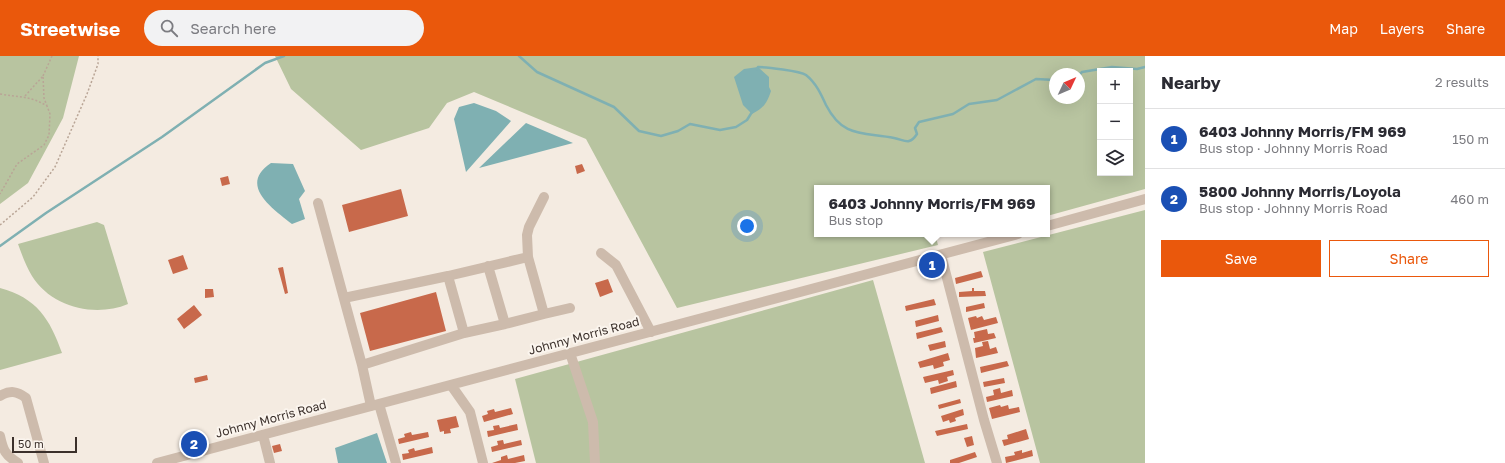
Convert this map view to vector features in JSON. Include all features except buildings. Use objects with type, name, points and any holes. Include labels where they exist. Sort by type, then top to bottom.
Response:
[{"type":"street","points":[[544,197],[529,227],[527,235],[528,257],[544,314]]},
{"type":"street","points":[[1050,225],[1145,200]]},
{"type":"street","points":[[318,203],[362,365],[396,463]]},
{"type":"street","name":"Johnny Morris Road","points":[[157,463],[179,460],[262,435],[1007,237]]},
{"type":"street","points":[[601,253],[616,265],[651,332]]},
{"type":"street","points":[[941,255],[996,463]]},
{"type":"street","points":[[344,298],[528,257]]},
{"type":"street","points":[[488,266],[505,324]]},
{"type":"street","points":[[448,276],[464,333]]},
{"type":"street","points":[[362,365],[464,333],[570,308]]},
{"type":"street","points":[[570,353],[593,422],[595,463]]},
{"type":"street","points":[[451,385],[470,412],[483,463]]},
{"type":"street","points":[[0,396],[12,391],[19,392],[26,398],[43,463]]},
{"type":"street","points":[[262,435],[270,463]]},
{"type":"street","points":[[0,436],[4,451],[9,458],[18,463]]},
{"type":"path","points":[[24,96],[43,76],[52,56]]},
{"type":"path","points":[[0,225],[9,219],[33,197],[56,167],[87,94],[98,64],[98,56]]},
{"type":"path","points":[[0,194],[17,164],[44,145],[49,135],[50,114],[44,98],[43,76]]},
{"type":"path","points":[[0,94],[24,96],[47,106]]},
{"type":"green space","points":[[0,56],[79,56],[63,118],[28,183],[0,204]]},
{"type":"green space","points":[[275,56],[1145,56],[1145,189],[1050,215],[1050,185],[814,185],[814,237],[936,237],[938,245],[677,308],[586,139],[474,92],[447,103],[429,128],[361,150],[291,89]]},
{"type":"green space","points":[[1145,210],[1145,463],[1040,463],[983,252],[1041,237],[1050,237],[1050,235]]},
{"type":"green space","points":[[97,222],[104,225],[128,304],[102,310],[75,307],[50,295],[40,287],[32,276],[18,244]]},
{"type":"green space","points":[[873,280],[925,463],[536,463],[515,379]]},
{"type":"green space","points":[[0,288],[13,292],[33,304],[47,320],[62,353],[0,370]]},
{"type":"water","points":[[758,67],[769,77],[769,87],[771,91],[764,105],[752,114],[743,105],[734,77],[744,69]]},
{"type":"water","points":[[474,103],[496,111],[511,121],[466,172],[454,119],[459,107]]},
{"type":"water","points":[[526,123],[573,143],[479,168]]},
{"type":"water","points":[[271,163],[293,164],[305,191],[299,199],[305,219],[292,224],[276,211],[262,196],[258,188],[258,180],[262,171]]},
{"type":"water","points":[[377,433],[387,463],[338,463],[335,448]]},
{"type":"waterway","points":[[0,246],[46,213],[162,137],[265,63],[284,56]]},
{"type":"waterway","points":[[519,56],[537,72],[614,107],[639,131],[661,136],[678,131],[690,124],[720,130],[736,127],[747,120],[752,112]]},
{"type":"waterway","points":[[757,69],[758,67],[775,68],[806,75],[818,89],[832,116],[839,123],[854,132],[907,141],[912,140],[917,134],[915,128],[919,122],[953,114],[969,104],[997,100],[1036,79],[1049,80]]},
{"type":"waterway","points":[[1085,72],[1112,67],[1137,69],[1145,67]]},
{"type":"place","name":"6403 Johnny Morris/FM 969","points":[[932,265]]},
{"type":"place","name":"5800 Johnny Morris/Loyola","points":[[194,444]]}]
